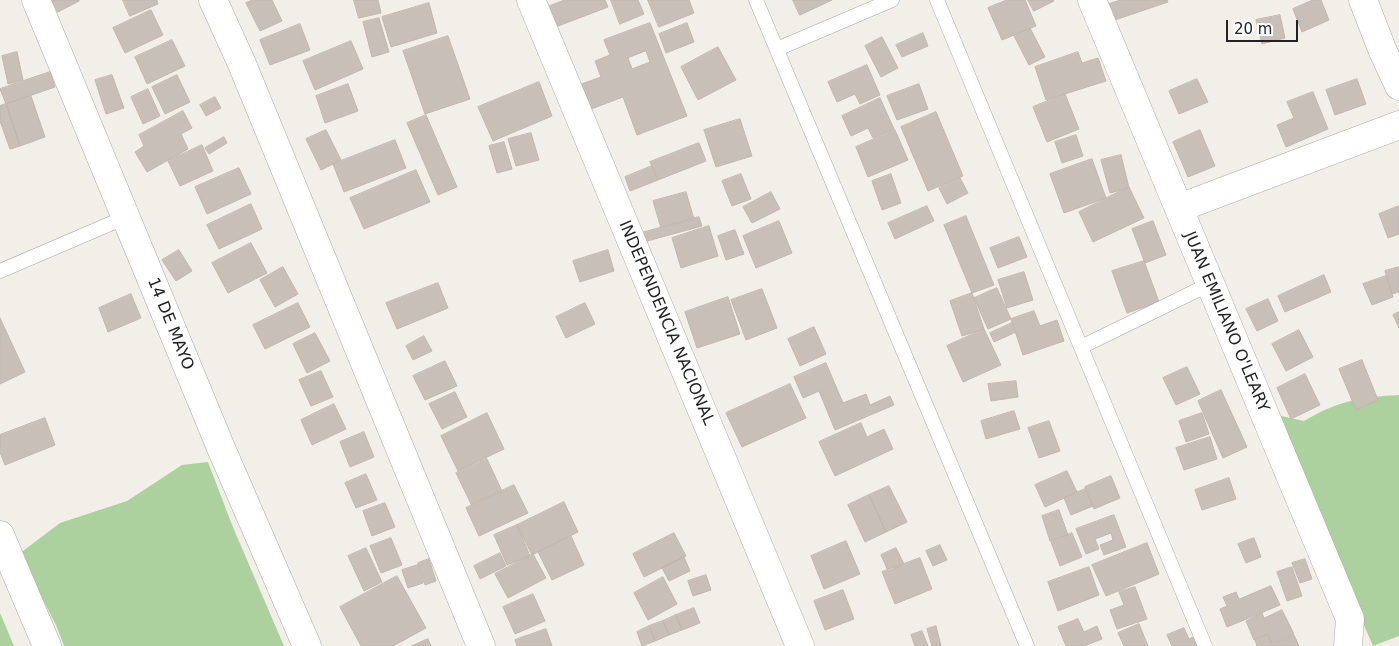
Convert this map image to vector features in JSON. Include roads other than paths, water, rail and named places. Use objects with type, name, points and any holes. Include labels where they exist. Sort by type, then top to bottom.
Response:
[{"type":"street","name":"14 DE MAYO","points":[[36,0],[221,448],[308,646]]},
{"type":"street","points":[[213,0],[246,73],[482,646]]},
{"type":"street","name":"INDEPENDENCIA NACIONAL","points":[[531,0],[800,646]]},
{"type":"street","name":"JUAN EMILIANO O'LEARY","points":[[1092,0],[1350,620],[1348,646]]},
{"type":"street","points":[[1363,0],[1399,86]]},
{"type":"street","points":[[1178,208],[1399,125]]},
{"type":"street","points":[[0,535],[47,646]]},
{"type":"lane","points":[[756,0],[1027,646]]},
{"type":"lane","points":[[777,49],[892,0]]},
{"type":"lane","points":[[937,0],[1205,646]]},
{"type":"lane","points":[[0,271],[126,217]]},
{"type":"lane","points":[[1081,347],[1210,284]]}]
